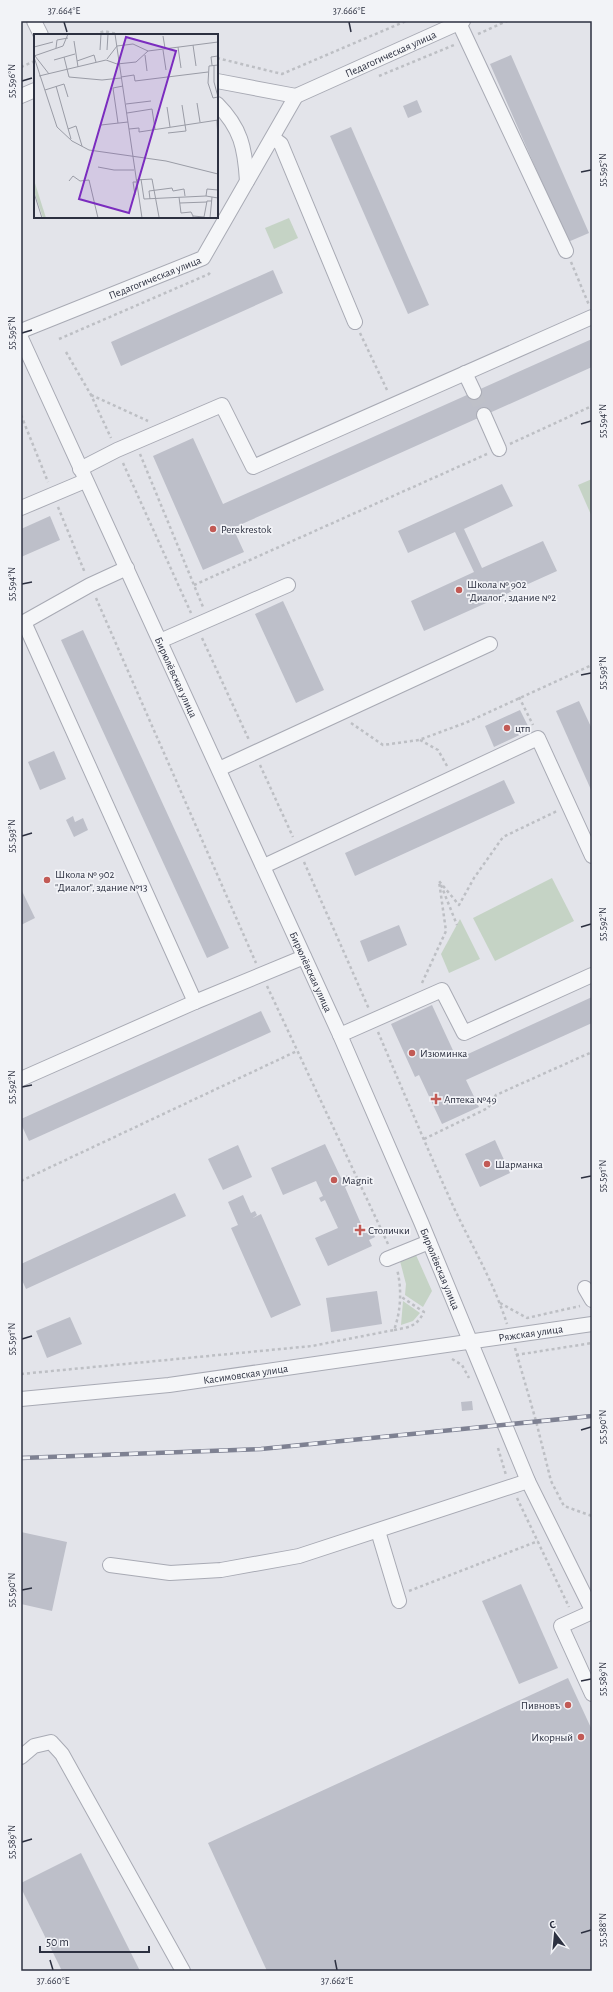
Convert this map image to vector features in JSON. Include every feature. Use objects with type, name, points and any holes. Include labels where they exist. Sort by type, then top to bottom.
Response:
[{"type":"street","points":[[34,21],[40,34]]},
{"type":"street","points":[[461,22],[566,250]]},
{"type":"street","name":"Педагогическая улица","points":[[21,331],[203,258],[296,96],[461,22]]},
{"type":"street","points":[[218,81],[296,96]]},
{"type":"street","points":[[21,96],[34,90]]},
{"type":"street","points":[[218,105],[234,123],[241,138],[246,160],[247,181]]},
{"type":"street","points":[[273,138],[281,144],[355,322]]},
{"type":"street","points":[[21,508],[53,494],[83,475],[116,450],[222,405],[253,467],[592,317]]},
{"type":"street","name":"Бирюлёвская улица","points":[[21,338],[264,866],[340,1035],[429,1242],[528,1481],[588,1590],[592,1611]]},
{"type":"street","points":[[465,372],[474,392]]},
{"type":"street","points":[[484,415],[499,449]]},
{"type":"street","points":[[127,568],[90,585],[22,623],[195,1002]]},
{"type":"street","points":[[160,641],[288,585]]},
{"type":"street","points":[[219,769],[490,644]]},
{"type":"street","points":[[264,866],[538,738],[592,856]]},
{"type":"street","points":[[21,1079],[195,1002],[304,957]]},
{"type":"street","points":[[340,1035],[442,990],[464,1033],[592,975]]},
{"type":"street","points":[[390,1258],[429,1242]]},
{"type":"street","name":"Ряжская улица","points":[[470,1343],[592,1324]]},
{"type":"street","name":"Касимовская улица","points":[[21,1399],[169,1386],[470,1343]]},
{"type":"street","points":[[110,1565],[170,1573],[221,1570],[300,1556],[528,1481]]},
{"type":"street","points":[[378,1531],[398,1598]]},
{"type":"street","points":[[592,1611],[561,1626],[592,1694]]},
{"type":"street","points":[[21,1757],[34,1746],[51,1742],[62,1754],[183,1971]]},
{"type":"path","points":[[218,58],[282,74],[406,21]]},
{"type":"path","points":[[97,34],[104,31],[117,34]]},
{"type":"path","points":[[21,67],[34,61]]},
{"type":"path","points":[[566,250],[592,311]]},
{"type":"path","points":[[355,322],[393,404]]},
{"type":"path","points":[[66,352],[91,396],[116,450],[203,623],[254,753],[299,850],[455,1209],[500,1303],[512,1336],[551,1481],[564,1506],[592,1516]]},
{"type":"path","points":[[91,396],[165,429]]},
{"type":"path","points":[[194,585],[592,406]]},
{"type":"path","points":[[21,415],[90,585],[262,975],[385,1236],[390,1258],[400,1284],[400,1296],[394,1330]]},
{"type":"path","points":[[135,442],[194,585],[203,623]]},
{"type":"path","points":[[338,714],[383,745],[419,740],[465,723],[592,665]]},
{"type":"path","points":[[520,697],[538,738]]},
{"type":"path","points":[[419,740],[438,750],[453,777]]},
{"type":"path","points":[[439,881],[459,905],[474,878],[503,837],[569,805]]},
{"type":"path","points":[[439,881],[457,925]]},
{"type":"path","points":[[415,1002],[446,931],[439,881]]},
{"type":"path","points":[[21,1181],[297,1051]]},
{"type":"path","points":[[424,1139],[488,1108],[496,1095],[592,1052]]},
{"type":"path","points":[[21,1374],[312,1346],[412,1326],[419,1322],[424,1312],[400,1296]]},
{"type":"path","points":[[500,1303],[527,1318],[587,1298]]},
{"type":"path","points":[[516,1355],[592,1343]]},
{"type":"path","points":[[398,1598],[538,1541]]},
{"type":"green space","points":[[289,218],[298,238],[274,249],[265,228]]},
{"type":"green space","points":[[592,479],[592,517],[578,485]]},
{"type":"green space","points":[[552,878],[574,921],[495,961],[473,918]]},
{"type":"green space","points":[[460,919],[480,959],[449,973],[441,954]]},
{"type":"green space","points":[[416,1255],[432,1291],[423,1307],[405,1295],[406,1284],[400,1261]]},
{"type":"green space","points":[[403,1301],[420,1313],[413,1321],[401,1325]]},
{"type":"building","points":[[511,55],[589,233],[568,242],[490,64]]},
{"type":"building","points":[[417,100],[422,112],[408,118],[403,106]]},
{"type":"building","points":[[351,127],[429,305],[408,314],[330,136]]},
{"type":"building","points":[[273,270],[283,293],[121,366],[111,342]]},
{"type":"building","points":[[592,339],[592,367],[233,528],[244,552],[203,570],[153,456],[193,438],[223,504]]},
{"type":"building","points":[[502,484],[513,506],[464,529],[482,568],[543,541],[557,571],[424,631],[411,601],[474,572],[455,532],[408,553],[398,531]]},
{"type":"building","points":[[50,516],[60,540],[21,557],[21,529]]},
{"type":"building","points":[[283,601],[324,690],[296,703],[255,614]]},
{"type":"building","points":[[83,630],[229,948],[207,958],[61,640]]},
{"type":"building","points":[[579,701],[592,729],[592,792],[556,711]]},
{"type":"building","name":"цтп","points":[[520,710],[530,730],[494,747],[485,726]]},
{"type":"building","points":[[54,751],[66,779],[40,790],[28,762]]},
{"type":"building","points":[[504,780],[515,803],[355,876],[345,853]]},
{"type":"building","points":[[73,816],[75,822],[83,818],[88,830],[74,837],[66,820]]},
{"type":"building","points":[[21,889],[35,918],[21,925]]},
{"type":"building","points":[[399,925],[407,945],[368,962],[360,941]]},
{"type":"building","points":[[592,997],[592,1023],[466,1080],[479,1107],[442,1124],[419,1075],[415,1077],[391,1024],[432,1005],[457,1059]]},
{"type":"building","points":[[261,1011],[271,1032],[29,1141],[21,1124],[21,1119]]},
{"type":"building","name":"Шарманка","points":[[495,1140],[510,1173],[480,1187],[465,1154]]},
{"type":"building","points":[[325,1144],[341,1178],[348,1175],[352,1183],[345,1187],[365,1233],[372,1230],[375,1237],[369,1240],[372,1246],[328,1266],[315,1238],[338,1228],[325,1200],[321,1202],[319,1198],[323,1196],[316,1181],[283,1195],[271,1168]]},
{"type":"building","points":[[238,1145],[252,1177],[223,1190],[208,1159]]},
{"type":"building","points":[[175,1193],[186,1216],[26,1289],[21,1278],[21,1264]]},
{"type":"building","points":[[243,1195],[251,1213],[255,1211],[257,1215],[253,1218],[261,1214],[301,1305],[271,1318],[231,1228],[238,1225],[228,1202]]},
{"type":"building","points":[[377,1291],[382,1324],[331,1332],[326,1298]]},
{"type":"building","points":[[70,1317],[82,1344],[47,1358],[36,1331]]},
{"type":"building","points":[[472,1401],[473,1410],[462,1411],[461,1402]]},
{"type":"building","points":[[21,1532],[67,1542],[52,1611],[21,1604]]},
{"type":"building","points":[[521,1584],[558,1668],[519,1684],[482,1601]]},
{"type":"building","points":[[568,1678],[592,1730],[592,1971],[267,1971],[208,1843]]},
{"type":"building","points":[[81,1853],[140,1971],[62,1971],[21,1888],[21,1883]]},
{"type":"tunnel","points":[[474,392],[484,415]]},
{"type":"railway","points":[[21,1458],[261,1449],[592,1416]]},
{"type":"place","name":"Perekrestok","points":[[213,529]]},
{"type":"place","name":"Школа № 902 \"Диалог\", здание №2","points":[[459,590]]},
{"type":"place","name":"цтп","points":[[507,728]]},
{"type":"place","name":"Школа № 902 \"Диалог\", здание №13","points":[[47,880]]},
{"type":"place","name":"Изюминка","points":[[412,1053]]},
{"type":"place","name":"Аптека №49","points":[[436,1099]]},
{"type":"place","name":"Шарманка","points":[[487,1164]]},
{"type":"place","name":"Magnit","points":[[334,1180]]},
{"type":"place","name":"Столички","points":[[360,1230]]},
{"type":"place","name":"Пивновъ","points":[[568,1705]]},
{"type":"place","name":"Икорный","points":[[581,1737]]}]
